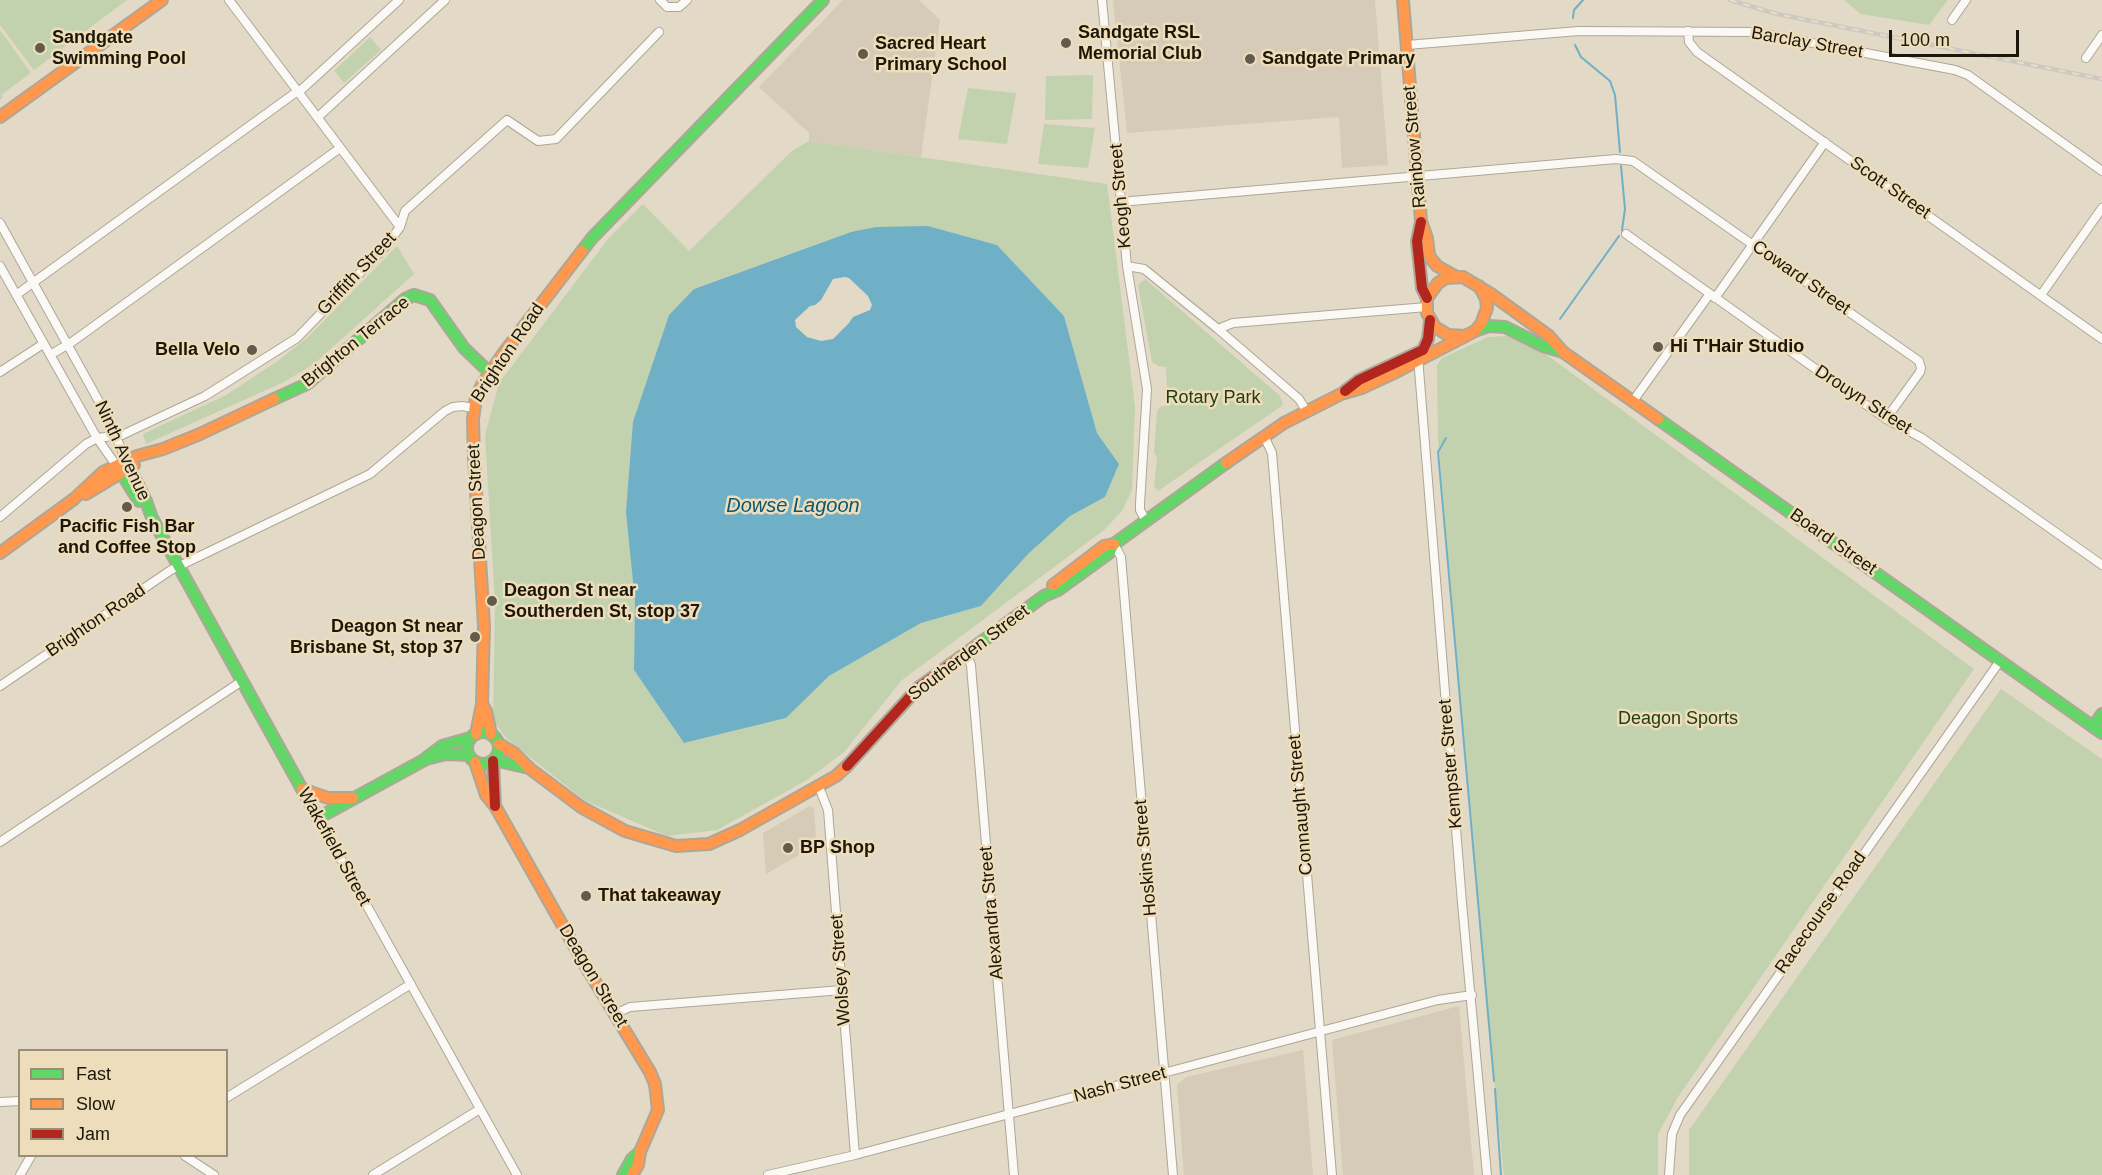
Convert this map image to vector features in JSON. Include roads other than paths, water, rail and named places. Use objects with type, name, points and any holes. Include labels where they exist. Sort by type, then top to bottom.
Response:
[{"type":"main road","points":[[0,117],[162,0]]},
{"type":"main road","name":"Brighton Road","points":[[473,408],[476,397],[490,373],[592,238],[823,0]]},
{"type":"main road","name":"Rainbow Street","points":[[1403,0],[1421,221],[1429,255],[1437,266],[1455,276]]},
{"type":"main road","name":"Rainbow Street","points":[[1421,221],[1418,240],[1422,288],[1427,302]]},
{"type":"main road","points":[[1418,358],[1426,345],[1430,320],[1427,302],[1438,283],[1455,276],[1463,277],[1479,286],[1486,299],[1487,308],[1481,324],[1471,333],[1448,334],[1435,327],[1430,320]]},
{"type":"main road","name":"Board Street","points":[[1479,286],[1549,336],[1563,352],[2098,730]]},
{"type":"main road","name":"Brighton Terrace","points":[[0,553],[74,499],[103,472],[155,455],[163,449],[307,384],[405,299],[414,295],[430,300],[464,348],[490,373]]},
{"type":"main road","name":"Board Street","points":[[1471,333],[1489,326],[1505,327],[1543,346],[1563,352]]},
{"type":"main road","name":"Southerden Street","points":[[499,744],[581,807],[635,835],[676,846],[696,846],[720,839],[819,786],[849,765],[909,696],[1044,596],[1058,590],[1109,553],[1114,544],[1264,436],[1341,394],[1359,381],[1418,358],[1471,333]]},
{"type":"main road","name":"Deagon Street","points":[[473,408],[484,626],[482,704],[473,736]]},
{"type":"main road","name":"Ninth Avenue","points":[[123,466],[141,504],[152,518]]},
{"type":"main road","name":"Wakefield Street","points":[[152,518],[318,818]]},
{"type":"main road","name":"Deagon Street","points":[[482,704],[486,711],[491,734]]},
{"type":"main road","points":[[2098,730],[2102,714]]},
{"type":"main road","points":[[318,818],[426,759],[446,754],[472,758],[484,764],[493,761],[499,753],[499,744],[491,734],[486,732],[442,746],[426,759]]},
{"type":"main road","points":[[472,758],[467,746],[473,736]]},
{"type":"main road","name":"Deagon Street","points":[[472,758],[486,795],[495,806],[650,1072],[658,1110],[640,1152],[635,1173]]},
{"type":"main road","name":"Southerden Street","points":[[493,761],[529,768]]},
{"type":"main road","name":"Deagon Street","points":[[493,761],[495,806]]},
{"type":"main road","points":[[302,789],[328,798],[353,798]]},
{"type":"main road","name":"Deagon Street","points":[[623,1175],[632,1159],[640,1152]]},
{"type":"street","points":[[229,0],[300,91],[400,227]]},
{"type":"street","points":[[16,295],[300,91],[399,0]]},
{"type":"street","points":[[318,117],[445,0]]},
{"type":"street","points":[[660,0],[668,7],[679,8],[687,0]]},
{"type":"street","name":"Keogh Street","points":[[1102,0],[1127,266],[1144,269],[1218,329],[1299,399],[1307,412]]},
{"type":"street","points":[[1952,20],[1966,0]]},
{"type":"street","name":"Barclay Street","points":[[1407,45],[1579,31],[1755,32],[1955,70],[1968,75],[2102,171]]},
{"type":"street","name":"Scott Street","points":[[1688,31],[1689,42],[1698,52],[2102,339]]},
{"type":"street","name":"Griffith Street","points":[[97,438],[115,437],[205,396],[297,338],[387,245],[400,227],[405,211],[507,120],[538,141],[556,139],[659,32]]},
{"type":"street","points":[[2086,58],[2102,35]]},
{"type":"street","points":[[1633,401],[1753,244],[1825,142]]},
{"type":"street","points":[[50,355],[68,345],[340,148]]},
{"type":"street","name":"Coward Street","points":[[1417,175],[1625,159],[1641,165],[1919,361],[1920,372],[1886,419]]},
{"type":"street","points":[[1120,202],[1417,175]]},
{"type":"street","points":[[2041,295],[2102,208]]},
{"type":"street","name":"Ninth Avenue","points":[[0,223],[107,416],[123,466]]},
{"type":"street","name":"Drouyn Street","points":[[1626,234],[1886,419],[1922,438],[2102,565]]},
{"type":"street","name":"Ninth Avenue","points":[[0,266],[97,438],[123,466]]},
{"type":"street","points":[[1127,266],[1148,389],[1140,504],[1140,510],[1146,521]]},
{"type":"street","points":[[1218,329],[1233,323],[1427,302]]},
{"type":"street","points":[[0,372],[43,344]]},
{"type":"street","name":"Kempster Street","points":[[1418,358],[1462,903],[1487,1175]]},
{"type":"street","name":"Brighton Road","points":[[0,686],[178,566],[370,474],[445,411],[462,406],[473,408]]},
{"type":"street","name":"Connaught Street","points":[[1264,436],[1272,453],[1332,1175]]},
{"type":"street","points":[[0,517],[86,444],[97,438]]},
{"type":"street","name":"Hoskins Street","points":[[1114,544],[1121,557],[1173,1175]]},
{"type":"street","name":"Alexandra Street","points":[[966,653],[971,665],[1014,1175]]},
{"type":"street","name":"Racecourse Road","points":[[1669,1175],[1672,1134],[1680,1115],[2000,661]]},
{"type":"street","points":[[0,842],[242,681]]},
{"type":"street","name":"Wolsey Street","points":[[819,786],[828,810],[855,1155]]},
{"type":"street","name":"Wakefield Street","points":[[318,818],[517,1175]]},
{"type":"street","points":[[228,1097],[411,984]]},
{"type":"street","points":[[615,1014],[630,1007],[842,990]]},
{"type":"street","name":"Nash Street","points":[[768,1175],[855,1155],[1438,1000],[1472,995]]},
{"type":"street","points":[[0,1102],[18,1101]]},
{"type":"street","points":[[373,1175],[480,1109]]},
{"type":"street","points":[[20,1175],[29,1157]]},
{"type":"street","points":[[188,1157],[214,1175]]},
{"type":"water","name":"Dowse Lagoon","points":[[928,226],[997,245],[1064,316],[1097,433],[1119,464],[1105,497],[1070,516],[1028,554],[981,606],[921,623],[829,676],[786,718],[684,743],[634,670],[635,601],[626,512],[633,422],[669,315],[694,289],[851,232],[876,227]],"holes":[[[849,278],[868,296],[872,305],[870,310],[853,317],[833,339],[821,341],[807,337],[796,327],[795,320],[810,306],[821,300],[833,279]]]},
{"type":"waterway","points":[[1573,18],[1574,10],[1583,0]]},
{"type":"waterway","points":[[1575,45],[1581,57],[1610,81],[1615,95],[1620,152]]},
{"type":"waterway","points":[[1621,166],[1625,209],[1622,230]]},
{"type":"waterway","points":[[1560,319],[1619,236]]},
{"type":"waterway","points":[[1446,438],[1438,452],[1494,1081]]},
{"type":"waterway","points":[[1495,1089],[1501,1175]]},
{"type":"railway","points":[[1730,0],[1777,14],[2102,79]]},
{"type":"place","name":"Sandgate RSL Memorial Club","points":[[1066,43]]},
{"type":"place","name":"Sandgate Swimming Pool","points":[[40,48]]},
{"type":"place","name":"Sacred Heart Primary School","points":[[863,54]]},
{"type":"place","name":"Sandgate Primary","points":[[1250,59]]},
{"type":"place","name":"Hi T'Hair Studio","points":[[1658,347]]},
{"type":"place","name":"Bella Velo","points":[[252,350]]},
{"type":"place","name":"Pacific Fish Bar and Coffee Stop","points":[[127,507]]},
{"type":"place","name":"Deagon St near Southerden St, stop 37","points":[[492,601]]},
{"type":"place","name":"Deagon St near Brisbane St, stop 37","points":[[475,637]]},
{"type":"place","name":"BP Shop","points":[[788,848]]},
{"type":"place","name":"That takeaway","points":[[586,896]]},
{"type":"park label","name":"Rotary Park","points":[[1213,398]]},
{"type":"park label","name":"Deagon Sports","points":[[1678,719]]}]
